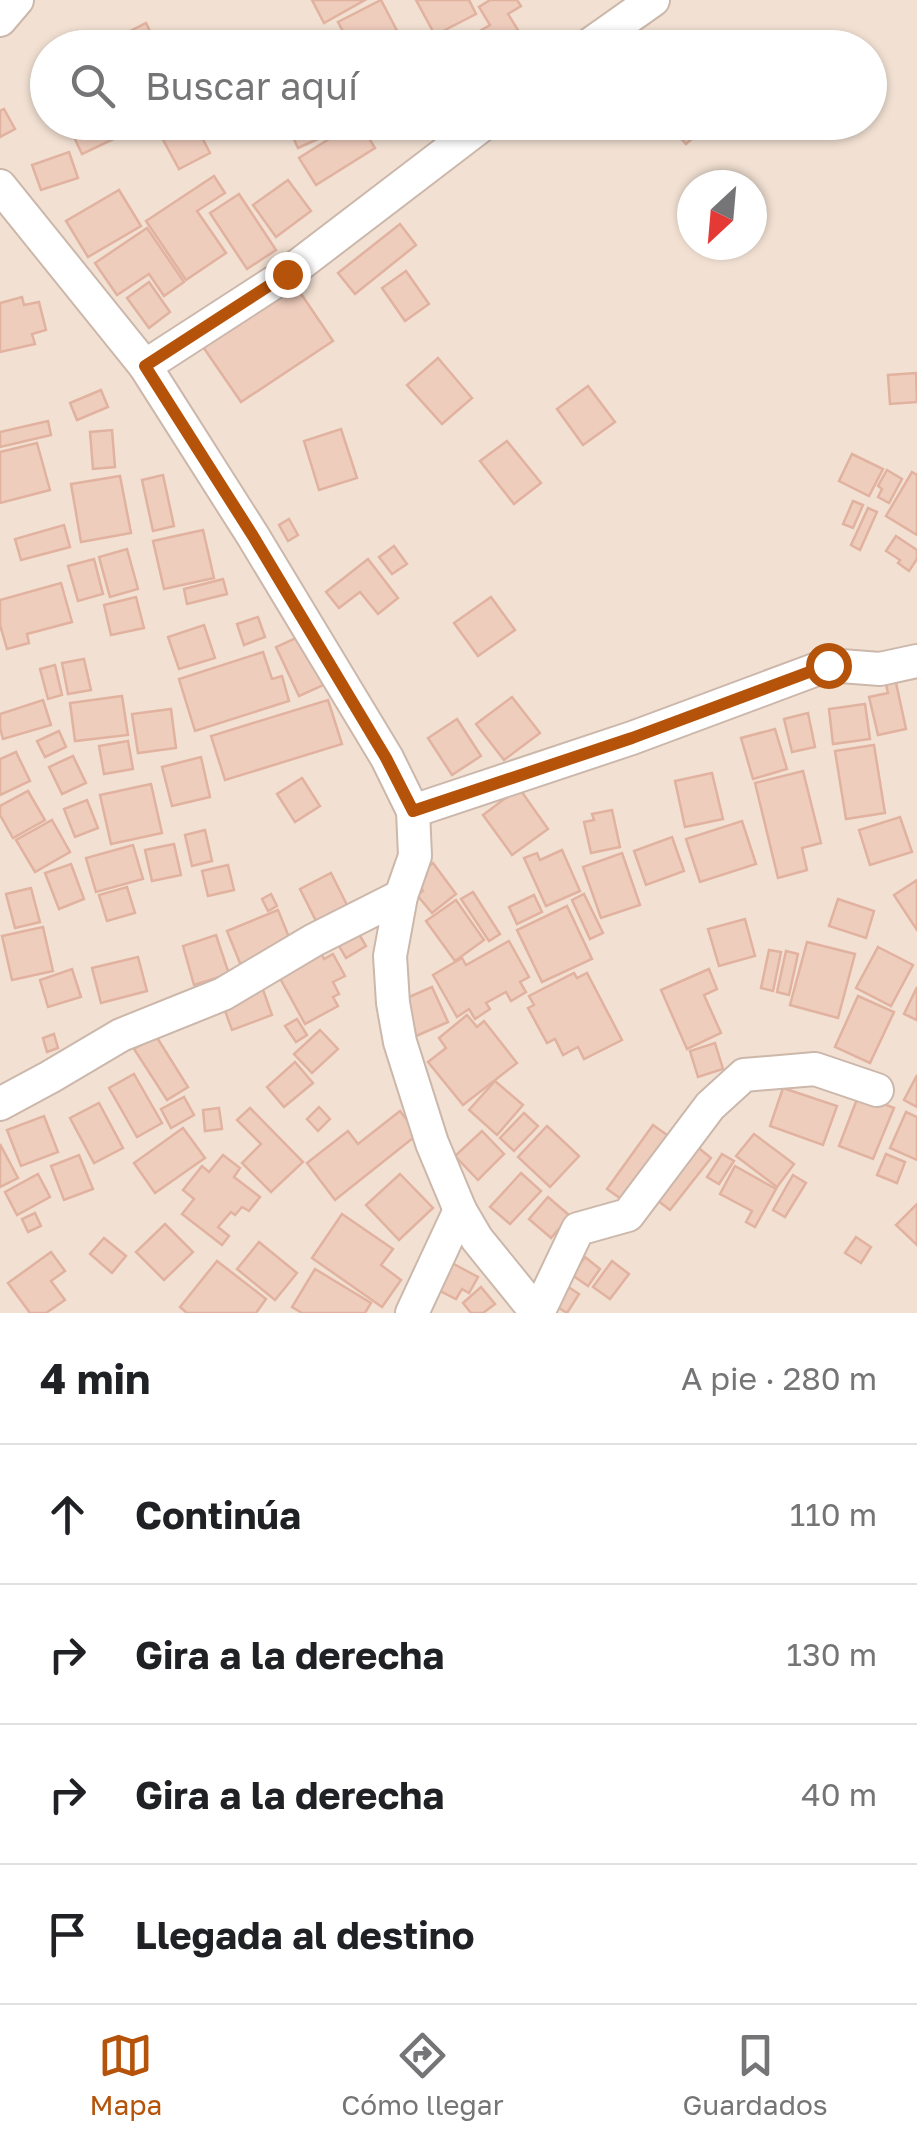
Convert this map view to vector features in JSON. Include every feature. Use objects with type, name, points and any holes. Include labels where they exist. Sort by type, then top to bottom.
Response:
[{"type":"street","points":[[0,20],[17,0]]},
{"type":"street","points":[[610,30],[653,0]]},
{"type":"street","points":[[145,366],[287,274],[462,140]]},
{"type":"street","points":[[0,186],[145,366],[253,536],[386,758],[413,811],[414,856],[401,896],[390,956],[400,1042],[432,1143],[460,1210],[477,1239],[537,1313],[578,1229],[628,1216],[710,1106],[744,1075],[815,1069],[876,1090]]},
{"type":"street","points":[[413,811],[632,738],[828,665],[880,669],[917,660]]},
{"type":"street","points":[[0,1104],[120,1035],[223,994],[314,940],[401,896]]},
{"type":"street","points":[[412,1313],[460,1210]]},
{"type":"shaded area","points":[[0,0],[917,0],[917,1313],[0,1313]]},
{"type":"building","points":[[312,0],[365,0],[324,23]]},
{"type":"building","points":[[381,0],[397,30],[342,30],[338,22]]},
{"type":"building","points":[[416,0],[469,0],[476,14],[445,30],[432,30]]},
{"type":"building","points":[[490,0],[517,0],[521,6],[508,14],[518,30],[481,30],[490,25],[479,7]]},
{"type":"building","points":[[4,109],[15,129],[0,137],[0,111]]},
{"type":"building","points":[[75,140],[112,140],[82,154]]},
{"type":"building","points":[[163,140],[203,140],[210,153],[179,169]]},
{"type":"building","points":[[294,140],[316,140],[298,148]]},
{"type":"building","points":[[328,140],[370,140],[375,148],[316,185],[299,158]]},
{"type":"building","points":[[69,152],[78,178],[41,190],[32,165]]},
{"type":"building","points":[[214,176],[225,193],[197,211],[226,253],[186,280],[146,221]]},
{"type":"building","points":[[288,180],[311,211],[276,237],[253,205]]},
{"type":"building","points":[[119,190],[141,226],[88,257],[66,221]]},
{"type":"building","points":[[239,194],[276,250],[247,269],[210,213]]},
{"type":"building","points":[[400,224],[416,245],[355,294],[338,273]]},
{"type":"building","points":[[147,228],[184,282],[164,296],[149,274],[117,295],[95,263]]},
{"type":"building","points":[[406,271],[429,304],[405,321],[382,288]]},
{"type":"building","points":[[291,279],[333,341],[241,402],[199,341]]},
{"type":"building","points":[[149,282],[170,312],[149,328],[127,298]]},
{"type":"building","points":[[22,297],[24,305],[39,302],[46,330],[32,334],[35,344],[0,352],[0,303]]},
{"type":"building","points":[[438,358],[472,398],[442,424],[407,385]]},
{"type":"building","points":[[916,373],[917,402],[890,404],[888,375]]},
{"type":"building","points":[[588,386],[615,422],[583,445],[557,409]]},
{"type":"building","points":[[101,390],[108,407],[77,420],[70,403]]},
{"type":"building","points":[[48,421],[51,435],[0,447],[0,432]]},
{"type":"building","points":[[341,429],[357,478],[319,490],[304,441]]},
{"type":"building","points":[[112,430],[115,467],[93,469],[90,432]]},
{"type":"building","points":[[507,441],[541,483],[514,504],[480,461]]},
{"type":"building","points":[[37,443],[50,490],[0,503],[0,452]]},
{"type":"building","points":[[852,454],[883,469],[869,496],[839,481]]},
{"type":"building","points":[[887,470],[902,479],[889,503],[878,497],[882,489],[878,486]]},
{"type":"building","points":[[912,472],[917,475],[917,535],[886,516]]},
{"type":"building","points":[[163,475],[174,526],[153,531],[142,480]]},
{"type":"building","points":[[120,476],[131,533],[81,542],[71,484]]},
{"type":"building","points":[[853,501],[863,505],[853,528],[843,524]]},
{"type":"building","points":[[868,508],[877,512],[860,550],[851,545]]},
{"type":"building","points":[[289,519],[298,535],[288,541],[279,525]]},
{"type":"building","points":[[64,525],[70,547],[21,560],[15,539]]},
{"type":"building","points":[[203,530],[214,578],[164,589],[153,541]]},
{"type":"building","points":[[896,536],[917,550],[917,559],[909,571],[886,551]]},
{"type":"building","points":[[394,546],[407,564],[392,574],[379,557]]},
{"type":"building","points":[[127,549],[138,589],[110,597],[99,557]]},
{"type":"building","points":[[94,559],[103,594],[78,601],[68,566]]},
{"type":"building","points":[[368,559],[398,598],[378,614],[360,592],[339,608],[326,592]]},
{"type":"building","points":[[223,579],[227,594],[187,604],[184,589]]},
{"type":"building","points":[[61,583],[72,622],[27,634],[29,643],[7,649],[0,625],[0,600]]},
{"type":"building","points":[[136,597],[144,628],[111,635],[104,605]]},
{"type":"building","points":[[491,597],[515,630],[478,656],[454,623]]},
{"type":"building","points":[[258,617],[265,637],[244,645],[237,624]]},
{"type":"building","points":[[204,625],[215,658],[179,669],[168,637]]},
{"type":"building","points":[[305,634],[328,683],[299,696],[276,647]]},
{"type":"building","points":[[263,652],[272,679],[282,676],[289,701],[195,731],[179,679]]},
{"type":"building","points":[[84,659],[91,690],[68,694],[62,663]]},
{"type":"building","points":[[55,665],[62,695],[48,699],[40,669]]},
{"type":"building","points":[[895,678],[906,729],[878,735],[869,697],[888,693],[885,680]]},
{"type":"building","points":[[122,696],[128,735],[75,741],[70,703]]},
{"type":"building","points":[[512,697],[540,733],[504,760],[476,724]]},
{"type":"building","points":[[43,700],[51,725],[3,739],[0,714]]},
{"type":"building","points":[[328,700],[342,744],[225,780],[211,736]]},
{"type":"building","points":[[865,704],[870,739],[833,744],[829,709]]},
{"type":"building","points":[[171,709],[176,748],[138,753],[132,714]]},
{"type":"building","points":[[808,713],[815,747],[792,752],[784,719]]},
{"type":"building","points":[[457,719],[481,756],[452,775],[428,738]]},
{"type":"building","points":[[775,729],[787,769],[753,779],[741,738]]},
{"type":"building","points":[[59,731],[66,747],[45,757],[37,741]]},
{"type":"building","points":[[128,741],[133,769],[104,774],[99,746]]},
{"type":"building","points":[[874,745],[885,813],[846,819],[835,751]]},
{"type":"building","points":[[16,752],[30,781],[0,795],[0,759]]},
{"type":"building","points":[[73,756],[86,783],[62,794],[49,767]]},
{"type":"building","points":[[201,757],[210,797],[172,806],[162,767]]},
{"type":"building","points":[[803,771],[821,843],[802,848],[807,870],[778,878],[755,783]]},
{"type":"building","points":[[712,773],[723,819],[685,827],[675,781]]},
{"type":"building","points":[[302,778],[320,806],[295,822],[277,794]]},
{"type":"building","points":[[151,784],[162,833],[111,844],[100,795]]},
{"type":"building","points":[[519,788],[548,829],[512,855],[483,815]]},
{"type":"building","points":[[28,791],[45,820],[13,838],[0,815],[0,806]]},
{"type":"building","points":[[87,800],[98,828],[75,837],[64,809]]},
{"type":"building","points":[[612,810],[620,847],[591,853],[584,822],[594,820],[592,814]]},
{"type":"building","points":[[900,817],[912,852],[870,865],[859,830]]},
{"type":"building","points":[[52,820],[70,852],[35,872],[16,840]]},
{"type":"building","points":[[742,821],[756,864],[700,882],[686,839]]},
{"type":"building","points":[[205,830],[212,861],[192,866],[185,835]]},
{"type":"building","points":[[672,837],[684,871],[646,885],[634,851]]},
{"type":"building","points":[[174,844],[181,875],[152,881],[145,850]]},
{"type":"building","points":[[133,845],[143,879],[96,892],[86,858]]},
{"type":"building","points":[[562,850],[580,891],[546,906],[524,858],[537,853],[540,860]]},
{"type":"building","points":[[622,853],[640,905],[601,918],[583,867]]},
{"type":"building","points":[[433,863],[456,894],[432,913],[417,895],[423,891],[413,878]]},
{"type":"building","points":[[71,864],[84,899],[59,909],[45,873]]},
{"type":"building","points":[[228,865],[234,890],[208,896],[202,871]]},
{"type":"building","points":[[331,873],[348,907],[317,923],[300,889]]},
{"type":"building","points":[[917,880],[917,930],[894,895]]},
{"type":"building","points":[[127,887],[135,913],[107,921],[99,895]]},
{"type":"building","points":[[31,888],[40,922],[15,928],[6,894]]},
{"type":"building","points":[[473,892],[500,934],[489,941],[461,899]]},
{"type":"building","points":[[271,894],[277,906],[268,911],[262,899]]},
{"type":"building","points":[[584,894],[603,933],[590,939],[572,900]]},
{"type":"building","points":[[534,895],[542,912],[517,924],[509,907]]},
{"type":"building","points":[[838,899],[874,911],[866,938],[829,926]]},
{"type":"building","points":[[456,900],[484,940],[455,961],[426,921]]},
{"type":"building","points":[[567,906],[592,959],[542,982],[517,930]]},
{"type":"building","points":[[278,910],[293,947],[242,968],[227,931]]},
{"type":"building","points":[[745,919],[755,956],[719,966],[708,929]]},
{"type":"building","points":[[43,927],[53,971],[12,980],[2,936]]},
{"type":"building","points":[[356,929],[366,946],[346,958],[336,941]]},
{"type":"building","points":[[216,935],[229,974],[194,985],[183,946]]},
{"type":"building","points":[[509,941],[529,977],[520,982],[526,992],[511,1001],[506,992],[486,1003],[490,1009],[475,1019],[469,1009],[457,1017],[433,975],[462,958],[466,965]]},
{"type":"building","points":[[807,942],[855,954],[838,1018],[790,1005]]},
{"type":"building","points":[[878,947],[913,965],[891,1006],[856,988]]},
{"type":"building","points":[[319,949],[324,959],[333,954],[345,976],[333,982],[339,994],[333,997],[338,1006],[305,1024],[276,971]]},
{"type":"building","points":[[769,950],[781,952],[773,991],[761,988]]},
{"type":"building","points":[[786,951],[798,954],[789,995],[777,992]]},
{"type":"building","points":[[138,957],[147,991],[101,1003],[92,968]]},
{"type":"building","points":[[72,969],[81,997],[48,1007],[40,980]]},
{"type":"building","points":[[709,969],[717,989],[704,995],[721,1033],[687,1049],[661,990]]},
{"type":"building","points":[[574,973],[577,978],[587,973],[622,1040],[584,1059],[578,1047],[563,1055],[555,1039],[547,1043],[528,1008],[534,1005],[529,996]]},
{"type":"building","points":[[261,984],[272,1015],[232,1030],[224,1008]]},
{"type":"building","points":[[432,987],[448,1022],[416,1036],[400,1001]]},
{"type":"building","points":[[917,987],[917,1020],[904,1014]]},
{"type":"building","points":[[858,996],[894,1012],[870,1063],[835,1047]]},
{"type":"building","points":[[467,1015],[477,1027],[484,1021],[517,1063],[463,1105],[428,1062],[446,1048],[439,1038]]},
{"type":"building","points":[[297,1019],[307,1035],[296,1042],[285,1026]]},
{"type":"building","points":[[320,1030],[338,1049],[312,1073],[294,1054]]},
{"type":"building","points":[[54,1034],[58,1048],[47,1052],[43,1038]]},
{"type":"building","points":[[156,1036],[188,1087],[167,1100],[134,1049]]},
{"type":"building","points":[[715,1043],[723,1069],[698,1077],[690,1051]]},
{"type":"building","points":[[295,1062],[313,1083],[284,1107],[267,1087]]},
{"type":"building","points":[[134,1074],[162,1123],[137,1137],[109,1088]]},
{"type":"building","points":[[917,1075],[917,1107],[904,1100]]},
{"type":"building","points":[[495,1081],[523,1105],[497,1135],[469,1110]]},
{"type":"building","points":[[783,1088],[837,1106],[823,1145],[770,1126]]},
{"type":"building","points":[[859,1094],[894,1108],[873,1159],[839,1146]]},
{"type":"building","points":[[184,1097],[194,1115],[171,1128],[161,1109]]},
{"type":"building","points":[[99,1103],[123,1148],[94,1163],[70,1118]]},
{"type":"building","points":[[319,1107],[330,1119],[318,1131],[307,1119]]},
{"type":"building","points":[[219,1108],[222,1129],[205,1131],[203,1110]]},
{"type":"building","points":[[250,1108],[303,1162],[271,1192],[242,1163],[261,1144],[237,1120]]},
{"type":"building","points":[[400,1111],[418,1134],[335,1200],[307,1163],[348,1131],[358,1144]]},
{"type":"building","points":[[906,1112],[917,1117],[917,1160],[890,1148]]},
{"type":"building","points":[[524,1113],[538,1126],[514,1151],[500,1138]]},
{"type":"building","points":[[44,1116],[58,1152],[21,1166],[7,1130]]},
{"type":"building","points":[[653,1125],[677,1142],[631,1206],[607,1189]]},
{"type":"building","points":[[547,1126],[579,1156],[550,1187],[518,1157]]},
{"type":"building","points":[[183,1128],[205,1158],[155,1193],[134,1163]]},
{"type":"building","points":[[482,1131],[504,1154],[478,1180],[455,1156]]},
{"type":"building","points":[[754,1134],[794,1164],[777,1187],[736,1156]]},
{"type":"building","points":[[690,1141],[711,1158],[670,1210],[648,1193]]},
{"type":"building","points":[[0,1144],[18,1178],[0,1187]]},
{"type":"building","points":[[722,1154],[734,1161],[719,1184],[707,1177]]},
{"type":"building","points":[[886,1154],[905,1162],[897,1183],[877,1175]]},
{"type":"building","points":[[79,1155],[93,1189],[64,1200],[51,1166]]},
{"type":"building","points":[[223,1155],[240,1168],[234,1177],[260,1197],[249,1211],[242,1207],[235,1215],[231,1212],[218,1227],[229,1236],[222,1245],[182,1214],[194,1199],[183,1190],[202,1166],[209,1172]]},
{"type":"building","points":[[735,1166],[776,1189],[755,1227],[746,1222],[752,1211],[720,1194]]},
{"type":"building","points":[[521,1173],[541,1191],[510,1224],[490,1207]]},
{"type":"building","points":[[38,1174],[50,1197],[17,1215],[5,1192]]},
{"type":"building","points":[[400,1174],[433,1208],[399,1240],[366,1205]]},
{"type":"building","points":[[793,1175],[806,1183],[785,1217],[773,1210]]},
{"type":"building","points":[[548,1197],[570,1216],[551,1238],[529,1219]]},
{"type":"building","points":[[917,1204],[917,1245],[896,1225]]},
{"type":"building","points":[[35,1213],[41,1226],[28,1232],[22,1219]]},
{"type":"building","points":[[342,1214],[393,1249],[381,1265],[401,1280],[382,1307],[312,1258]]},
{"type":"building","points":[[165,1224],[193,1252],[164,1280],[136,1252]]},
{"type":"building","points":[[856,1237],[871,1247],[861,1263],[845,1253]]},
{"type":"building","points":[[104,1238],[126,1256],[112,1273],[90,1254]]},
{"type":"building","points":[[259,1242],[297,1273],[275,1300],[237,1269]]},
{"type":"building","points":[[51,1252],[65,1271],[51,1281],[65,1300],[46,1313],[30,1313],[8,1283]]},
{"type":"building","points":[[585,1257],[600,1269],[588,1286],[572,1275]]},
{"type":"building","points":[[217,1261],[266,1299],[256,1313],[187,1313],[180,1307]]},
{"type":"building","points":[[612,1261],[629,1274],[610,1299],[593,1287]]},
{"type":"building","points":[[452,1263],[478,1277],[469,1293],[462,1289],[456,1299],[438,1290]]},
{"type":"building","points":[[315,1269],[371,1303],[365,1313],[302,1313],[292,1307]]},
{"type":"building","points":[[564,1284],[579,1294],[567,1313],[551,1303]]},
{"type":"building","points":[[481,1287],[495,1304],[483,1313],[471,1313],[463,1303]]},
{"type":"route","points":[[287,274],[145,366],[253,536],[386,758],[413,811],[632,738],[828,665]]}]
